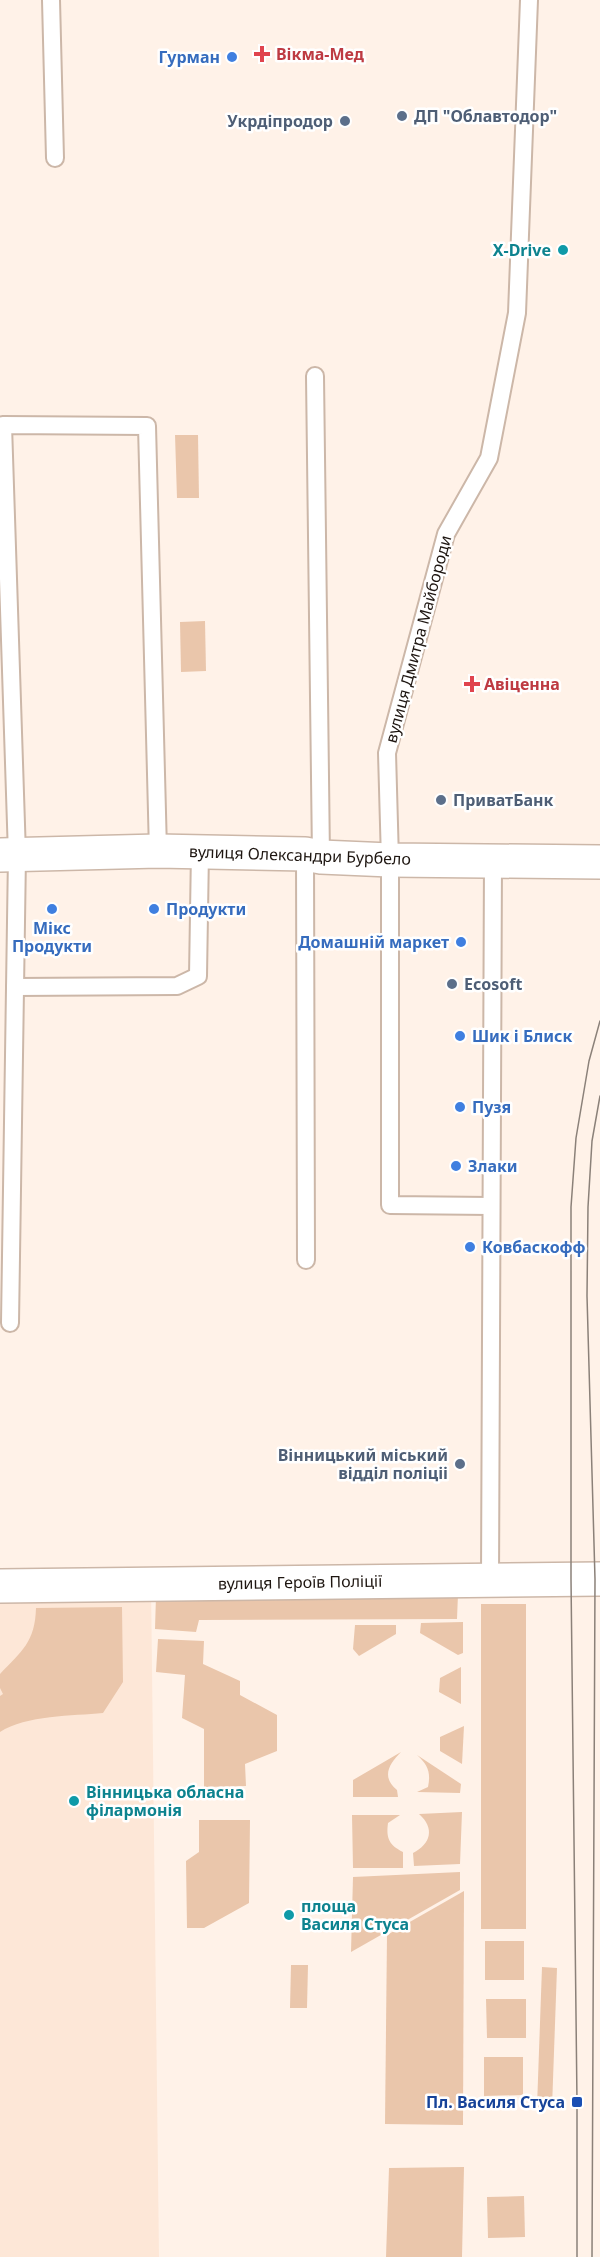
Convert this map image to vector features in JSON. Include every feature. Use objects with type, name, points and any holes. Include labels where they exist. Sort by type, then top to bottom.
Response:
[{"type":"street","name":"вулиця Олександри Бурбело","points":[[8,855],[200,851],[390,860],[600,862]]},
{"type":"street","name":"вулиця Героїв Поліції","points":[[0,1586],[600,1579]]},
{"type":"lane","points":[[51,0],[55,158]]},
{"type":"lane","name":"вулиця Дмитра Майбороди","points":[[491,1206],[390,1205],[390,860],[387,753],[446,534],[489,458],[517,313],[529,0]]},
{"type":"lane","points":[[306,1260],[313,855],[315,376]]},
{"type":"lane","points":[[10,1323],[15,987],[8,855],[3,425],[147,426],[158,851]]},
{"type":"lane","points":[[15,987],[177,987],[198,976],[200,851]]},
{"type":"lane","points":[[490,1580],[493,860]]},
{"type":"shaded area","points":[[175,435],[198,435],[199,498],[177,498]]},
{"type":"shaded area","points":[[205,621],[206,671],[181,672],[180,622]]},
{"type":"shaded area","points":[[151,1584],[159,2257],[0,2257],[0,1586]]},
{"type":"shaded area","points":[[458,1594],[457,1619],[199,1620],[196,1632],[155,1629],[156,1596]]},
{"type":"shaded area","points":[[481,1604],[526,1604],[526,1929],[481,1929]]},
{"type":"shaded area","points":[[122,1607],[123,1682],[103,1713],[36,1719],[11,1726],[0,1732],[0,1696],[3,1694],[0,1688],[0,1674],[21,1652],[30,1638],[36,1608]]},
{"type":"shaded area","points":[[463,1622],[463,1653],[458,1655],[420,1633],[421,1623]]},
{"type":"shaded area","points":[[355,1625],[396,1625],[396,1634],[359,1656],[353,1649]]},
{"type":"shaded area","points":[[158,1639],[204,1641],[203,1664],[240,1681],[240,1695],[277,1715],[277,1751],[245,1764],[246,1786],[204,1787],[204,1729],[182,1718],[185,1675],[156,1672]]},
{"type":"shaded area","points":[[461,1667],[461,1704],[439,1692],[440,1678]]},
{"type":"shaded area","points":[[464,1726],[462,1764],[440,1751],[440,1737]]},
{"type":"shaded area","points":[[401,1752],[388,1771],[389,1780],[397,1790],[398,1797],[353,1797],[353,1780]]},
{"type":"shaded area","points":[[417,1755],[461,1784],[460,1793],[417,1792],[428,1787],[429,1773],[424,1762]]},
{"type":"shaded area","points":[[462,1812],[460,1864],[414,1866],[413,1853],[424,1845],[429,1835],[427,1825],[419,1814]]},
{"type":"shaded area","points":[[352,1815],[400,1815],[388,1823],[388,1833],[394,1847],[403,1852],[403,1868],[353,1868]]},
{"type":"shaded area","points":[[199,1820],[250,1820],[249,1903],[204,1928],[187,1928],[186,1861],[199,1852]]},
{"type":"shaded area","points":[[460,1872],[460,1890],[351,1952],[353,1877]]},
{"type":"shaded area","points":[[464,1891],[463,2125],[385,2124],[387,1935]]},
{"type":"shaded area","points":[[485,1941],[524,1941],[524,1980],[485,1980]]},
{"type":"shaded area","points":[[291,1965],[308,1965],[307,2008],[290,2008]]},
{"type":"shaded area","points":[[542,1967],[557,1968],[552,2108],[537,2107]]},
{"type":"shaded area","points":[[486,1999],[526,1999],[526,2038],[487,2038]]},
{"type":"shaded area","points":[[484,2057],[523,2057],[523,2095],[484,2096]]},
{"type":"shaded area","points":[[464,2167],[462,2257],[386,2257],[389,2168]]},
{"type":"shaded area","points":[[524,2196],[525,2237],[488,2238],[487,2197]]},
{"type":"tram line","points":[[577,2257],[571,1579],[571,1207],[576,1138],[589,1061],[600,1021]]},
{"type":"tram line","points":[[592,2257],[595,1579],[587,1296],[588,1207],[592,1141],[600,1096]]},
{"type":"place","name":"Вікма-Мед","points":[[262,54]]},
{"type":"place","name":"Гурман","points":[[232,57]]},
{"type":"place","name":"ДП \"Облавтодор\"","points":[[402,116]]},
{"type":"place","name":"Укрдіпродор","points":[[345,121]]},
{"type":"place","name":"X-Drive","points":[[563,250]]},
{"type":"place","name":"Авіценна","points":[[472,684]]},
{"type":"place","name":"ПриватБанк","points":[[441,800]]},
{"type":"place","name":"Мікс Продукти","points":[[52,909]]},
{"type":"place","name":"Продукти","points":[[154,909]]},
{"type":"place","name":"Домашній маркет","points":[[461,942]]},
{"type":"place","name":"Ecosoft","points":[[452,984]]},
{"type":"place","name":"Шик і Блиск","points":[[460,1036]]},
{"type":"place","name":"Пузя","points":[[460,1107]]},
{"type":"place","name":"Злаки","points":[[456,1166]]},
{"type":"place","name":"Ковбаскофф","points":[[470,1247]]},
{"type":"place","name":"Вінницький міський відділ поліціі","points":[[460,1464]]},
{"type":"place","name":"Вінницька обласна філармонія","points":[[74,1801]]},
{"type":"place","name":"площа Василя Стуса","points":[[289,1915]]},
{"type":"place","name":"Пл. Василя Стуса","points":[[577,2102]]}]
